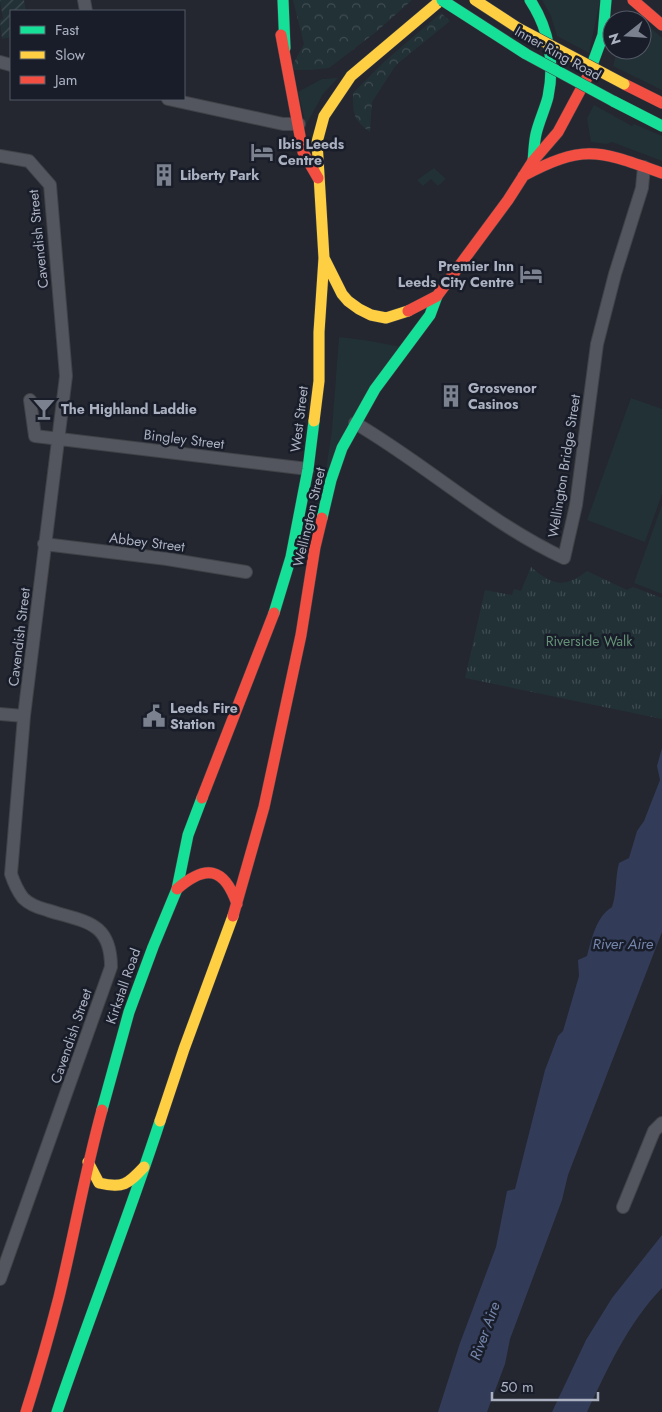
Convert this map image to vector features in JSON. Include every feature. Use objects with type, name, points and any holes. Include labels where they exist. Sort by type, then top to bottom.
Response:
[{"type":"main road","points":[[272,0],[285,48],[303,152],[318,178]]},
{"type":"main road","points":[[283,0],[285,48]]},
{"type":"main road","points":[[441,0],[351,76],[324,116],[317,142],[324,258],[337,285],[348,300],[372,315],[386,318],[399,316],[413,310],[437,296],[508,200],[533,161],[558,132],[588,77],[603,34],[606,0]]},
{"type":"main road","name":"Inner Ring Road","points":[[441,0],[526,54],[662,126]]},
{"type":"main road","name":"Inner Ring Road","points":[[475,0],[518,28],[662,103]]},
{"type":"main road","points":[[530,0],[547,31],[551,59],[550,88],[536,136],[533,161]]},
{"type":"main road","points":[[633,0],[662,25]]},
{"type":"main road","points":[[523,176],[543,165],[562,158],[585,153],[607,155],[662,173]]},
{"type":"main road","name":"West Street","points":[[284,581],[298,524],[308,469],[319,381],[319,332],[324,258]]},
{"type":"main road","name":"Wellington Street","points":[[237,904],[264,807],[298,652],[325,502],[342,448],[375,389],[430,316],[437,296]]},
{"type":"main road","name":"Kirkstall Road","points":[[26,1412],[59,1296],[88,1162],[129,1012],[177,889],[188,835],[245,694],[284,581]]},
{"type":"main road","points":[[57,1412],[91,1312],[134,1202],[184,1049],[237,904],[232,887],[220,876],[207,872],[195,875],[177,889]]},
{"type":"main road","points":[[88,1162],[99,1183],[111,1187],[127,1185],[146,1166]]},
{"type":"street","points":[[173,100],[283,124],[298,124]]},
{"type":"street","name":"Cavendish Street","points":[[0,156],[29,161],[50,185],[66,376],[24,716],[11,874],[15,887],[24,899],[39,908],[89,923],[104,935],[111,952],[111,967],[0,1280]]},
{"type":"street","name":"Wellington Bridge Street","points":[[355,423],[385,440],[534,544],[564,558],[576,505],[597,344],[615,274],[642,188],[644,167]]},
{"type":"street","name":"Bingley Street","points":[[30,400],[35,436],[308,469]]},
{"type":"street","name":"Abbey Street","points":[[44,544],[167,559],[246,572]]},
{"type":"street","points":[[0,714],[24,716]]},
{"type":"street","points":[[623,1207],[654,1131],[662,1123]]},
{"type":"green space","points":[[0,0],[24,0],[26,10],[10,10],[10,37],[2,39],[0,20],[3,19]]},
{"type":"green space","points":[[293,0],[412,0],[376,32],[329,68],[293,70],[292,66],[304,44]]},
{"type":"green space","points":[[542,0],[600,0],[589,53],[557,36],[551,16]]},
{"type":"green space","points":[[441,13],[450,21],[396,65],[372,102],[370,132],[360,124],[355,116],[353,93],[385,61]]},
{"type":"green space","points":[[652,29],[662,38],[662,90],[613,66],[614,60],[652,60]]},
{"type":"green space","points":[[338,78],[323,94],[306,125],[298,92],[322,79]]},
{"type":"green space","points":[[594,105],[632,126],[634,124],[662,136],[662,161],[612,142],[607,144],[591,142],[587,118]]},
{"type":"green space","points":[[434,168],[446,179],[438,186],[431,179],[423,186],[417,180]]},
{"type":"green space","points":[[339,337],[402,347],[325,477],[332,430]]},
{"type":"green space","points":[[631,398],[662,409],[662,494],[645,542],[587,520]]},
{"type":"green space","points":[[662,505],[662,594],[634,583]]},
{"type":"green space","name":"Riverside Walk","points":[[531,567],[545,578],[558,582],[572,580],[587,571],[627,590],[633,587],[662,598],[662,719],[465,678],[485,590],[512,595],[514,589],[521,591]]},
{"type":"water","name":"River Aire","points":[[662,748],[662,932],[568,1175],[562,1200],[510,1339],[505,1364],[487,1412],[438,1412],[460,1343],[496,1247],[507,1191],[515,1189],[545,1070],[558,1036],[563,1031],[579,976],[578,960],[587,956],[598,922],[612,907],[619,863],[629,858],[637,831],[644,821],[660,780],[657,766]]},
{"type":"water","points":[[662,1235],[662,1288],[629,1331],[587,1412],[552,1412],[586,1340],[612,1298]]},
{"type":"traffic: fast","points":[[283,0],[285,48]]},
{"type":"traffic: fast","points":[[442,0],[526,54],[613,101]]},
{"type":"traffic: fast","points":[[530,0],[537,11],[546,34],[551,72],[548,97],[536,134],[533,161]]},
{"type":"traffic: fast","points":[[588,76],[603,35],[606,0]]},
{"type":"traffic: fast","points":[[613,101],[662,126]]},
{"type":"traffic: fast","points":[[322,518],[331,480],[342,448],[375,389],[430,315],[437,296]]},
{"type":"traffic: fast","points":[[274,613],[291,557],[308,469],[314,421]]},
{"type":"traffic: fast","points":[[102,1110],[129,1012],[177,889],[188,835],[202,798]]},
{"type":"traffic: fast","points":[[57,1412],[160,1121]]},
{"type":"traffic: slow","points":[[408,311],[386,318],[371,315],[359,309],[342,294],[324,258],[317,142],[324,116],[351,76],[441,0]]},
{"type":"traffic: slow","points":[[475,0],[518,28],[624,84]]},
{"type":"traffic: slow","points":[[314,421],[319,381],[319,332],[324,258]]},
{"type":"traffic: slow","points":[[160,1121],[184,1049],[233,916]]},
{"type":"traffic: slow","points":[[88,1162],[99,1183],[107,1185],[125,1184],[134,1178],[144,1167]]},
{"type":"traffic: jam","points":[[633,0],[662,25]]},
{"type":"traffic: jam","points":[[281,35],[303,152],[318,178]]},
{"type":"traffic: jam","points":[[408,311],[437,296],[508,200],[533,161],[558,132],[588,76]]},
{"type":"traffic: jam","points":[[624,84],[662,103]]},
{"type":"traffic: jam","points":[[523,176],[544,165],[562,159],[592,154],[622,160],[662,173]]},
{"type":"traffic: jam","points":[[233,916],[264,807],[301,635],[315,547],[322,518]]},
{"type":"traffic: jam","points":[[202,798],[274,613]]},
{"type":"traffic: jam","points":[[177,889],[197,876],[213,873],[220,876],[226,883],[237,904]]},
{"type":"traffic: jam","points":[[26,1412],[59,1297],[102,1110]]},
{"type":"place","name":"Ibis Leeds Centre","points":[[262,152]]},
{"type":"place","name":"Liberty Park","points":[[164,175]]},
{"type":"place","name":"Premier Inn Leeds City Centre","points":[[531,274]]},
{"type":"place","name":"Grosvenor Casinos","points":[[451,396]]},
{"type":"place","name":"The Highland Laddie","points":[[44,409]]},
{"type":"place","name":"Leeds Fire Station","points":[[154,716]]}]
